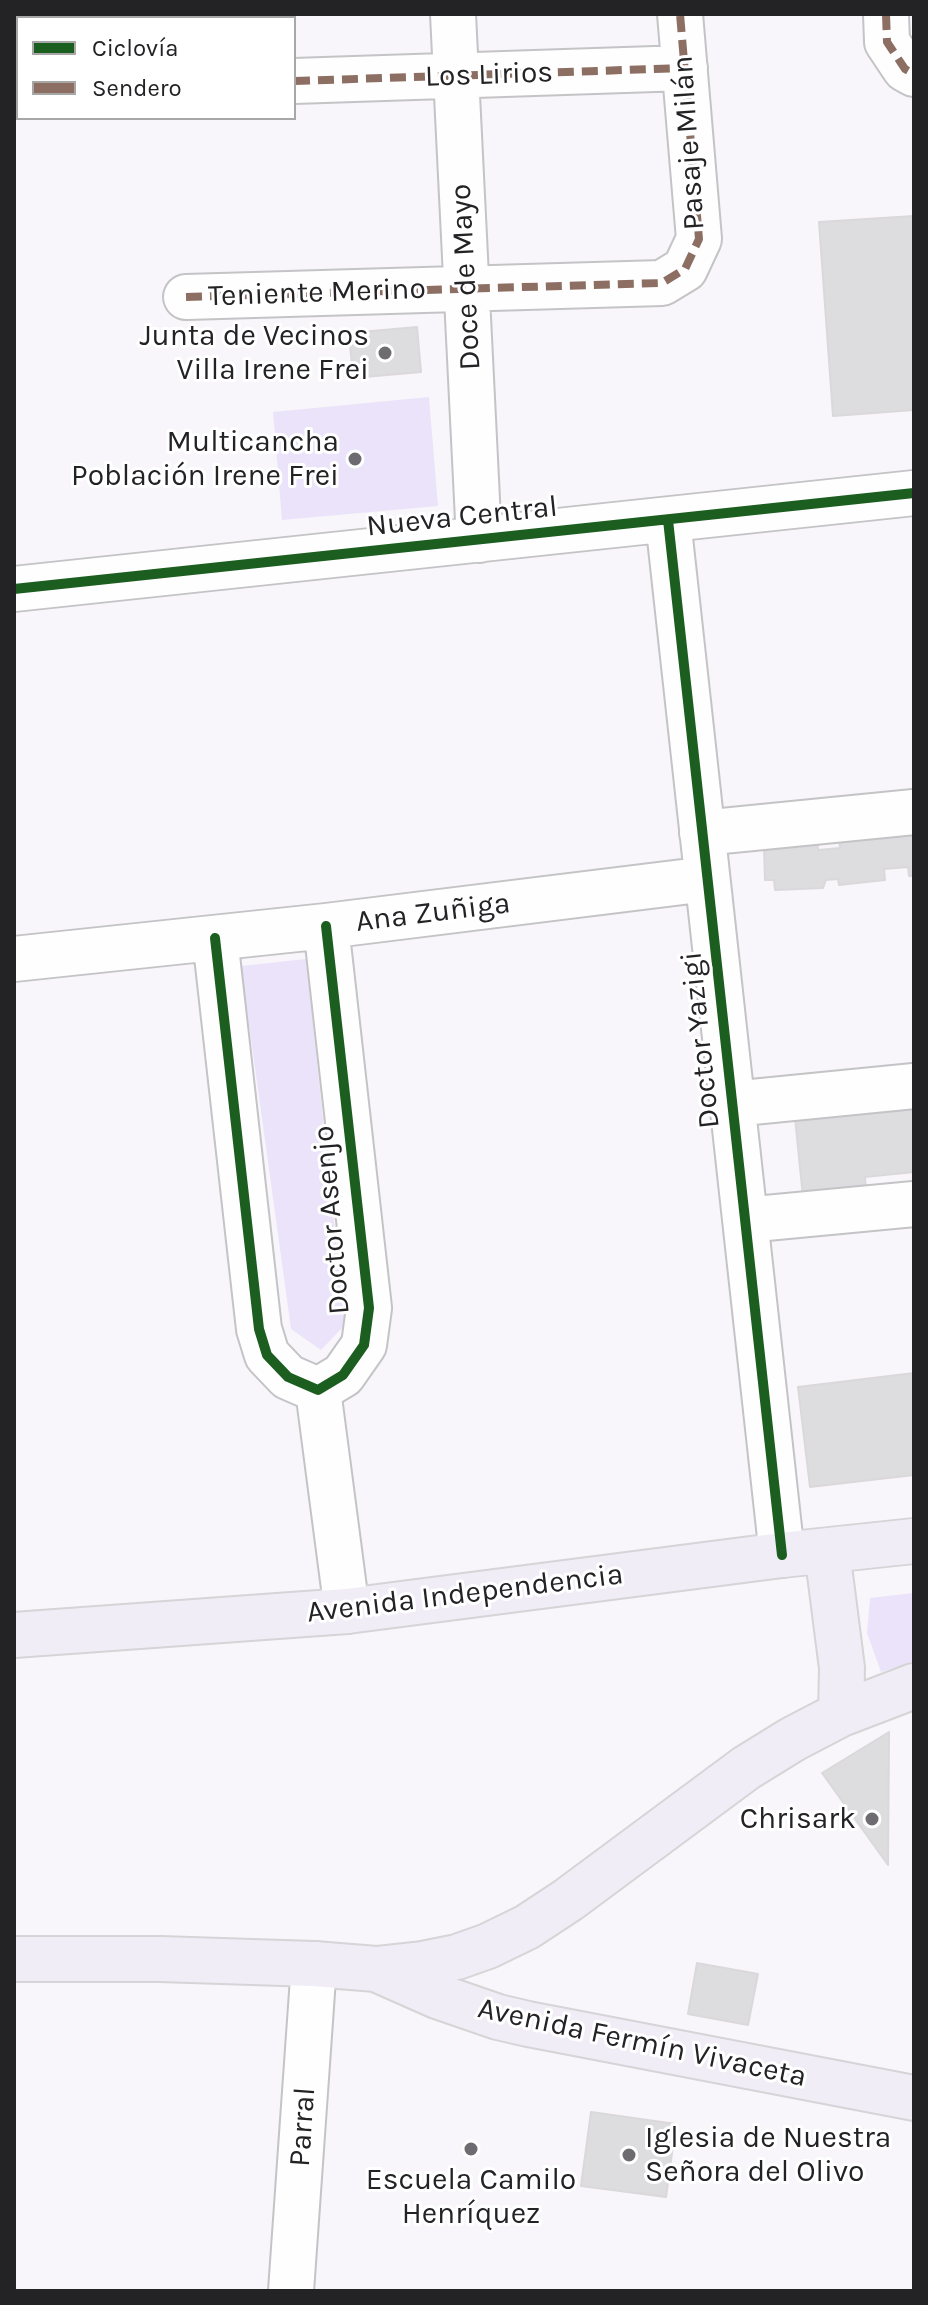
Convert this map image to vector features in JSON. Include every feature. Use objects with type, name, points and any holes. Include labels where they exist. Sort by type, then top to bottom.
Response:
[{"type":"main road","name":"Avenida Independencia","points":[[14,1635],[347,1611],[914,1541]]},
{"type":"main road","points":[[827,1551],[842,1668],[841,1714]]},
{"type":"main road","points":[[14,1959],[160,1959],[376,1969],[457,1957],[527,1927],[746,1768],[793,1739],[841,1714],[914,1686]]},
{"type":"main road","name":"Avenida Fermín Vivaceta","points":[[376,1969],[447,2000],[498,2017],[914,2098]]},
{"type":"street","name":"Doce de Mayo","points":[[453,14],[479,540]]},
{"type":"street","name":"Pasaje Milán","points":[[680,14],[699,239],[685,269]]},
{"type":"street","points":[[886,14],[887,42],[910,71]]},
{"type":"street","name":"Los Lirios","points":[[296,81],[685,68]]},
{"type":"street","name":"Teniente Merino","points":[[186,297],[662,283],[685,269]]},
{"type":"street","name":"Nueva Central","points":[[14,589],[914,493]]},
{"type":"street","name":"Doctor Yazigi","points":[[668,520],[782,1555]]},
{"type":"street","points":[[702,833],[914,812]]},
{"type":"street","name":"Ana Zuñiga","points":[[14,959],[326,926],[707,879]]},
{"type":"street","name":"Doctor Asenjo","points":[[318,1390],[343,1375],[364,1345],[369,1308],[326,926]]},
{"type":"street","points":[[215,938],[259,1329],[267,1355],[288,1377],[318,1390],[347,1611]]},
{"type":"street","points":[[732,1104],[914,1086]]},
{"type":"street","points":[[745,1220],[914,1204]]},
{"type":"street","name":"Parral","points":[[291,2291],[314,1964]]},
{"type":"shaded area","name":"Multicancha Población Irene Frei","points":[[429,397],[438,506],[282,520],[273,412]]},
{"type":"shaded area","points":[[306,959],[345,1325],[321,1350],[291,1329],[241,966]]},
{"type":"shaded area","points":[[914,1593],[914,1662],[881,1672],[867,1633],[870,1598]]},
{"type":"building","points":[[914,216],[914,410],[833,416],[819,222]]},
{"type":"building","name":"Junta de Vecinos Villa Irene Frei","points":[[417,327],[421,372],[353,378],[349,333]]},
{"type":"building","points":[[914,824],[914,876],[909,876],[908,867],[884,869],[885,880],[839,885],[838,879],[826,880],[823,888],[775,890],[774,880],[765,880],[764,848],[817,833],[818,850],[840,848],[838,830],[879,826],[880,838],[905,835],[903,825]]},
{"type":"building","points":[[914,1101],[914,1172],[865,1177],[866,1191],[803,1197],[794,1108]]},
{"type":"building","points":[[914,1373],[914,1475],[810,1487],[798,1387]]},
{"type":"building","name":"Chrisark","points":[[889,1732],[888,1865],[822,1773]]},
{"type":"building","points":[[697,1963],[758,1974],[748,2025],[688,2014]]},
{"type":"building","name":"Iglesia de Nuestra Señora del Olivo","points":[[591,2112],[676,2124],[666,2197],[581,2186]]},
{"type":"marked path","points":[[186,297],[662,283],[685,269],[699,239],[680,14]]},
{"type":"marked path","points":[[886,14],[887,42],[905,69],[914,74]]},
{"type":"marked path","points":[[296,81],[685,68]]},
{"type":"cycle path","points":[[14,589],[914,493]]},
{"type":"cycle path","points":[[668,520],[782,1555]]},
{"type":"cycle path","points":[[215,938],[259,1329],[267,1355],[288,1377],[318,1390],[343,1375],[364,1345],[369,1308],[326,926]]},
{"type":"place","name":"Junta de Vecinos Villa Irene Frei","points":[[385,353]]},
{"type":"place","name":"Multicancha Población Irene Frei","points":[[355,459]]},
{"type":"place","name":"Chrisark","points":[[872,1819]]},
{"type":"place","name":"Escuela Camilo Henríquez","points":[[471,2149]]},
{"type":"place","name":"Iglesia de Nuestra Señora del Olivo","points":[[629,2155]]}]
